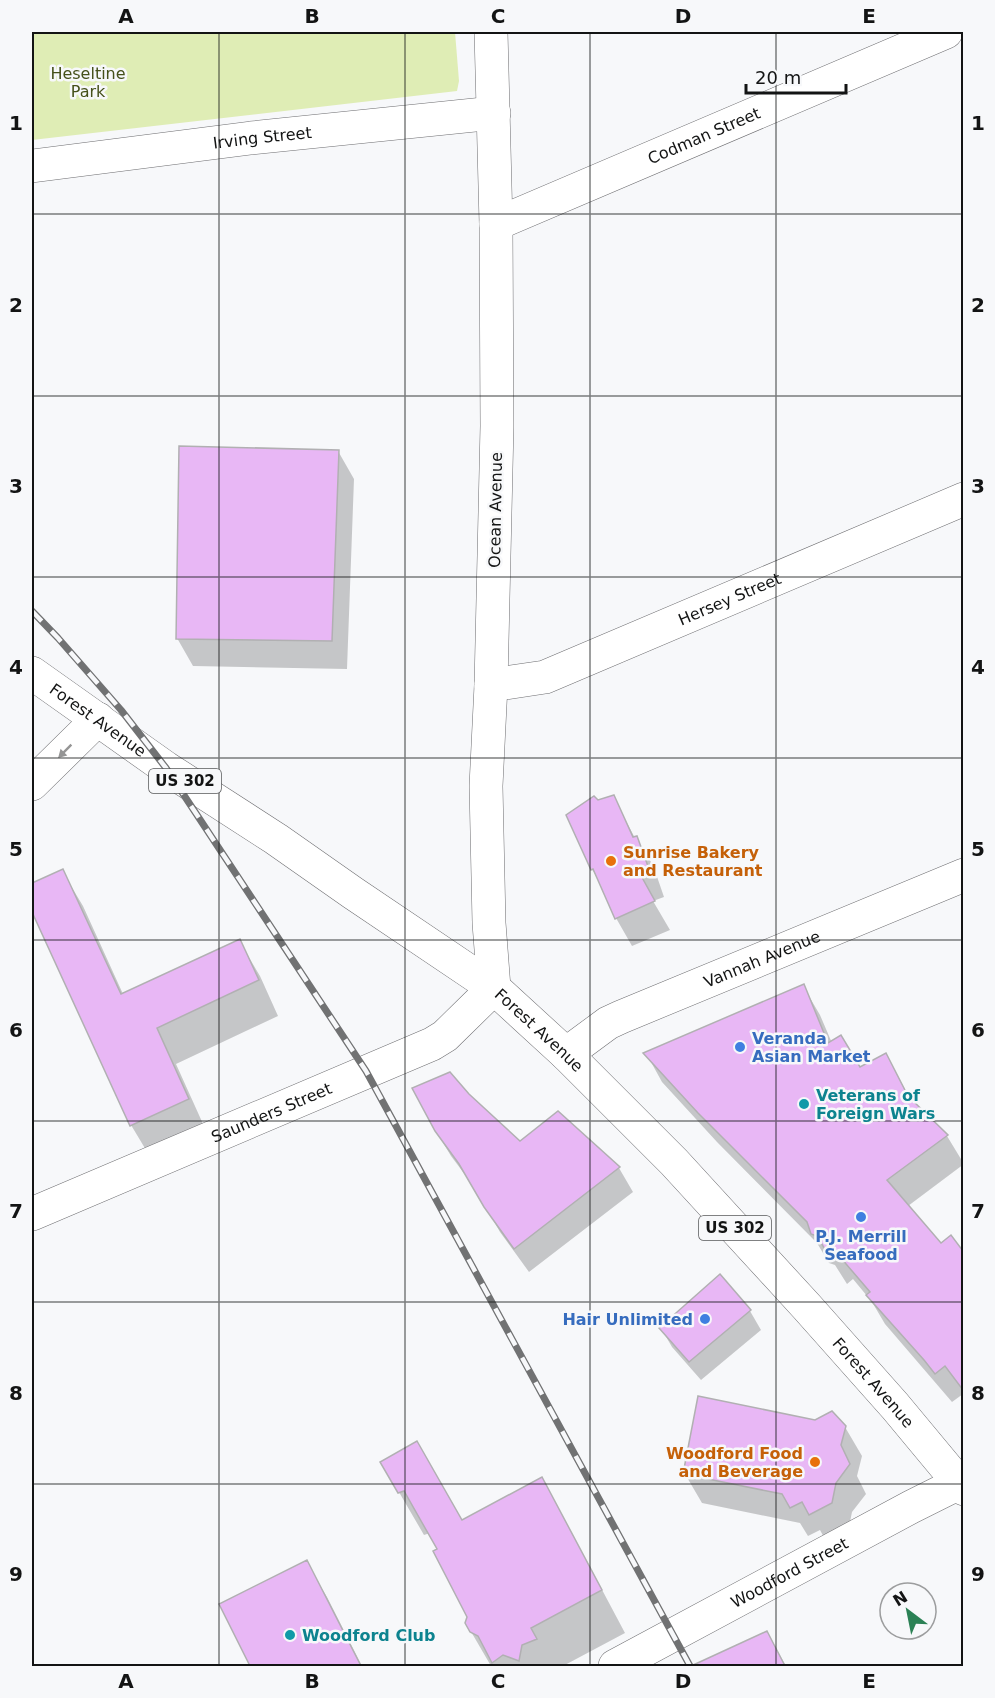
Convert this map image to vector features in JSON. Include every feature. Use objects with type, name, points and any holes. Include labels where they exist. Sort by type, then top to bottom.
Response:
[{"type":"main road","name":"Ocean Avenue","points":[[491,32],[496,224],[497,426],[491,685],[486,786],[489,923],[495,988]]},
{"type":"main road","name":"Codman Street","points":[[496,224],[946,32]]},
{"type":"main road","name":"Irving Street","points":[[32,166],[251,138],[494,113]]},
{"type":"main road","name":"Hersey Street","points":[[491,685],[545,677],[963,499]]},
{"type":"main road","name":"Forest Avenue","points":[[32,673],[166,768],[276,839],[495,988],[566,1054],[674,1162],[756,1250],[962,1485]]},
{"type":"main road","points":[[32,784],[98,718]]},
{"type":"main road","name":"Vannah Avenue","points":[[566,1054],[608,1023],[621,1017],[963,875]]},
{"type":"main road","name":"Saunders Street","points":[[32,1214],[432,1044],[445,1036],[495,988]]},
{"type":"main road","name":"Woodford Street","points":[[615,1666],[911,1507],[962,1485]]},
{"type":"green space","name":"Heseltine Park","points":[[32,32],[455,32],[459,81],[457,91],[32,140]]},
{"type":"building","points":[[179,446],[339,450],[332,641],[176,639]]},
{"type":"building","name":"Sunrise Bakery and Restaurant","points":[[614,795],[633,837],[637,836],[649,869],[639,872],[655,901],[615,919],[566,815],[594,796],[598,800]]},
{"type":"building","points":[[63,869],[121,994],[240,939],[259,980],[157,1028],[189,1099],[130,1126],[32,912],[32,883]]},
{"type":"building","points":[[804,984],[828,1043],[841,1035],[860,1067],[886,1053],[908,1096],[948,1135],[887,1180],[941,1243],[951,1235],[963,1251],[963,1390],[945,1366],[935,1374],[866,1295],[870,1292],[835,1251],[829,1256],[817,1236],[811,1234],[807,1222],[698,1113],[643,1053]]},
{"type":"building","points":[[450,1072],[469,1094],[520,1141],[558,1111],[620,1167],[514,1249],[435,1131],[412,1088]]},
{"type":"building","name":"Hair Unlimited","points":[[720,1274],[751,1310],[689,1362],[659,1328]]},
{"type":"building","points":[[698,1396],[815,1420],[832,1411],[846,1426],[841,1445],[850,1464],[836,1483],[832,1503],[809,1515],[802,1502],[790,1508],[782,1494],[683,1474]]},
{"type":"building","points":[[417,1441],[462,1520],[542,1477],[602,1590],[531,1628],[537,1639],[522,1645],[519,1661],[503,1655],[492,1663],[478,1636],[470,1632],[465,1623],[467,1617],[433,1551],[437,1549],[404,1491],[398,1493],[380,1462]]},
{"type":"building","name":"Woodford Club","points":[[307,1560],[361,1666],[250,1666],[219,1604]]},
{"type":"building","points":[[767,1631],[785,1666],[691,1666]]},
{"type":"railway","points":[[32,611],[121,710],[166,768],[366,1071],[690,1666]]},
{"type":"place","name":"Sunrise Bakery and Restaurant","points":[[611,861]]},
{"type":"place","name":"Veranda Asian Market","points":[[740,1047]]},
{"type":"place","name":"Veterans of Foreign Wars","points":[[804,1104]]},
{"type":"place","name":"P.J. Merrill Seafood","points":[[861,1217]]},
{"type":"place","name":"Hair Unlimited","points":[[705,1319]]},
{"type":"place","name":"Woodford Food and Beverage","points":[[815,1462]]},
{"type":"place","name":"Woodford Club","points":[[290,1635]]}]
